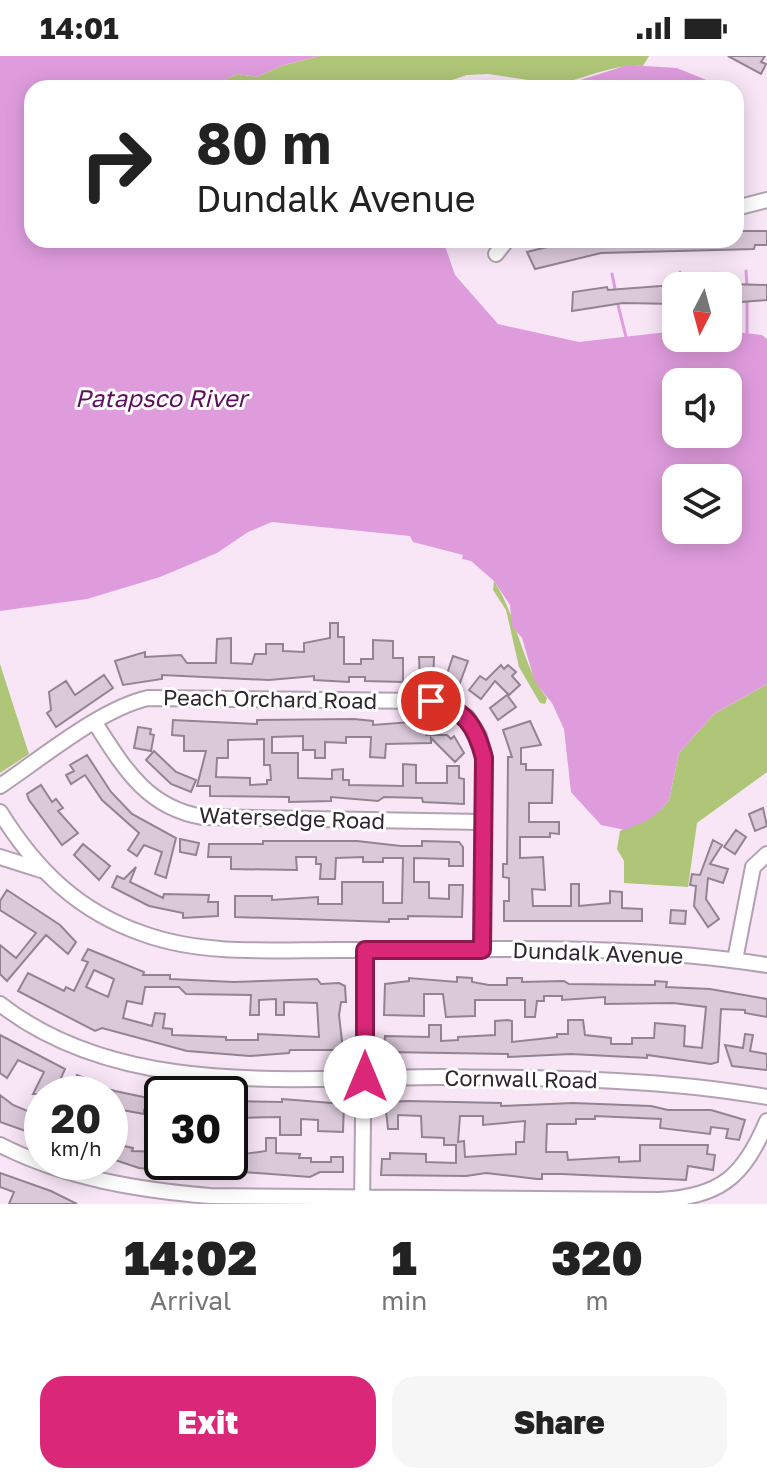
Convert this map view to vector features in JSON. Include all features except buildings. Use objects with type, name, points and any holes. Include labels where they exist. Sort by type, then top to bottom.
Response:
[{"type":"street","points":[[744,206],[767,200]]},
{"type":"street","points":[[496,254],[501,248]]},
{"type":"street","name":"Peach Orchard Road","points":[[0,786],[95,723],[136,701],[158,697],[437,702],[467,717],[479,736],[484,758],[482,950]]},
{"type":"street","name":"Watersedge Road","points":[[95,723],[129,776],[157,801],[181,814],[202,817],[483,822]]},
{"type":"street","name":"Dundalk Avenue","points":[[0,812],[41,870],[67,894],[99,915],[171,942],[254,949],[636,952],[767,965]]},
{"type":"street","points":[[735,960],[753,867],[767,854]]},
{"type":"street","points":[[0,857],[41,870]]},
{"type":"street","points":[[362,1201],[365,950]]},
{"type":"street","name":"Cornwall Road","points":[[0,1004],[65,1041],[139,1065],[183,1074],[651,1081],[767,1097]]},
{"type":"street","points":[[0,1145],[77,1175],[160,1192],[362,1201],[683,1199],[716,1188],[741,1171],[767,1121]]},
{"type":"green space","points":[[319,56],[649,56],[643,66],[615,68],[573,80],[528,80],[488,74],[467,75],[452,80],[224,80],[238,74],[257,77],[281,66]]},
{"type":"green space","points":[[494,581],[509,610],[531,669],[547,698],[545,704],[540,703],[519,667],[506,610],[493,590]]},
{"type":"green space","points":[[0,664],[29,754],[0,773]]},
{"type":"green space","points":[[767,684],[767,772],[697,823],[688,887],[624,883],[624,861],[617,849],[620,831],[662,809],[669,800],[679,753],[714,714]]},
{"type":"water","name":"Patapsco River","points":[[0,56],[319,56],[281,66],[257,77],[238,74],[224,80],[24,80],[24,248],[446,248],[455,275],[498,324],[579,342],[662,333],[662,352],[742,352],[742,333],[762,335],[767,339],[767,684],[714,714],[679,753],[669,800],[648,820],[625,830],[601,825],[571,792],[564,729],[552,703],[535,682],[522,638],[512,626],[510,605],[494,581],[471,561],[462,559],[463,555],[413,542],[410,536],[272,522],[248,532],[217,553],[160,577],[87,599],[0,611]]},
{"type":"water","points":[[628,65],[677,68],[706,80],[580,80]]},
{"type":"waterway","points":[[746,271],[747,287]]},
{"type":"waterway","points":[[612,274],[616,293]]},
{"type":"waterway","points":[[747,299],[747,333]]},
{"type":"waterway","points":[[617,301],[626,337]]},
{"type":"route","points":[[365,1077],[365,950],[482,950],[484,758],[479,736],[467,717],[451,707],[431,701]]}]
